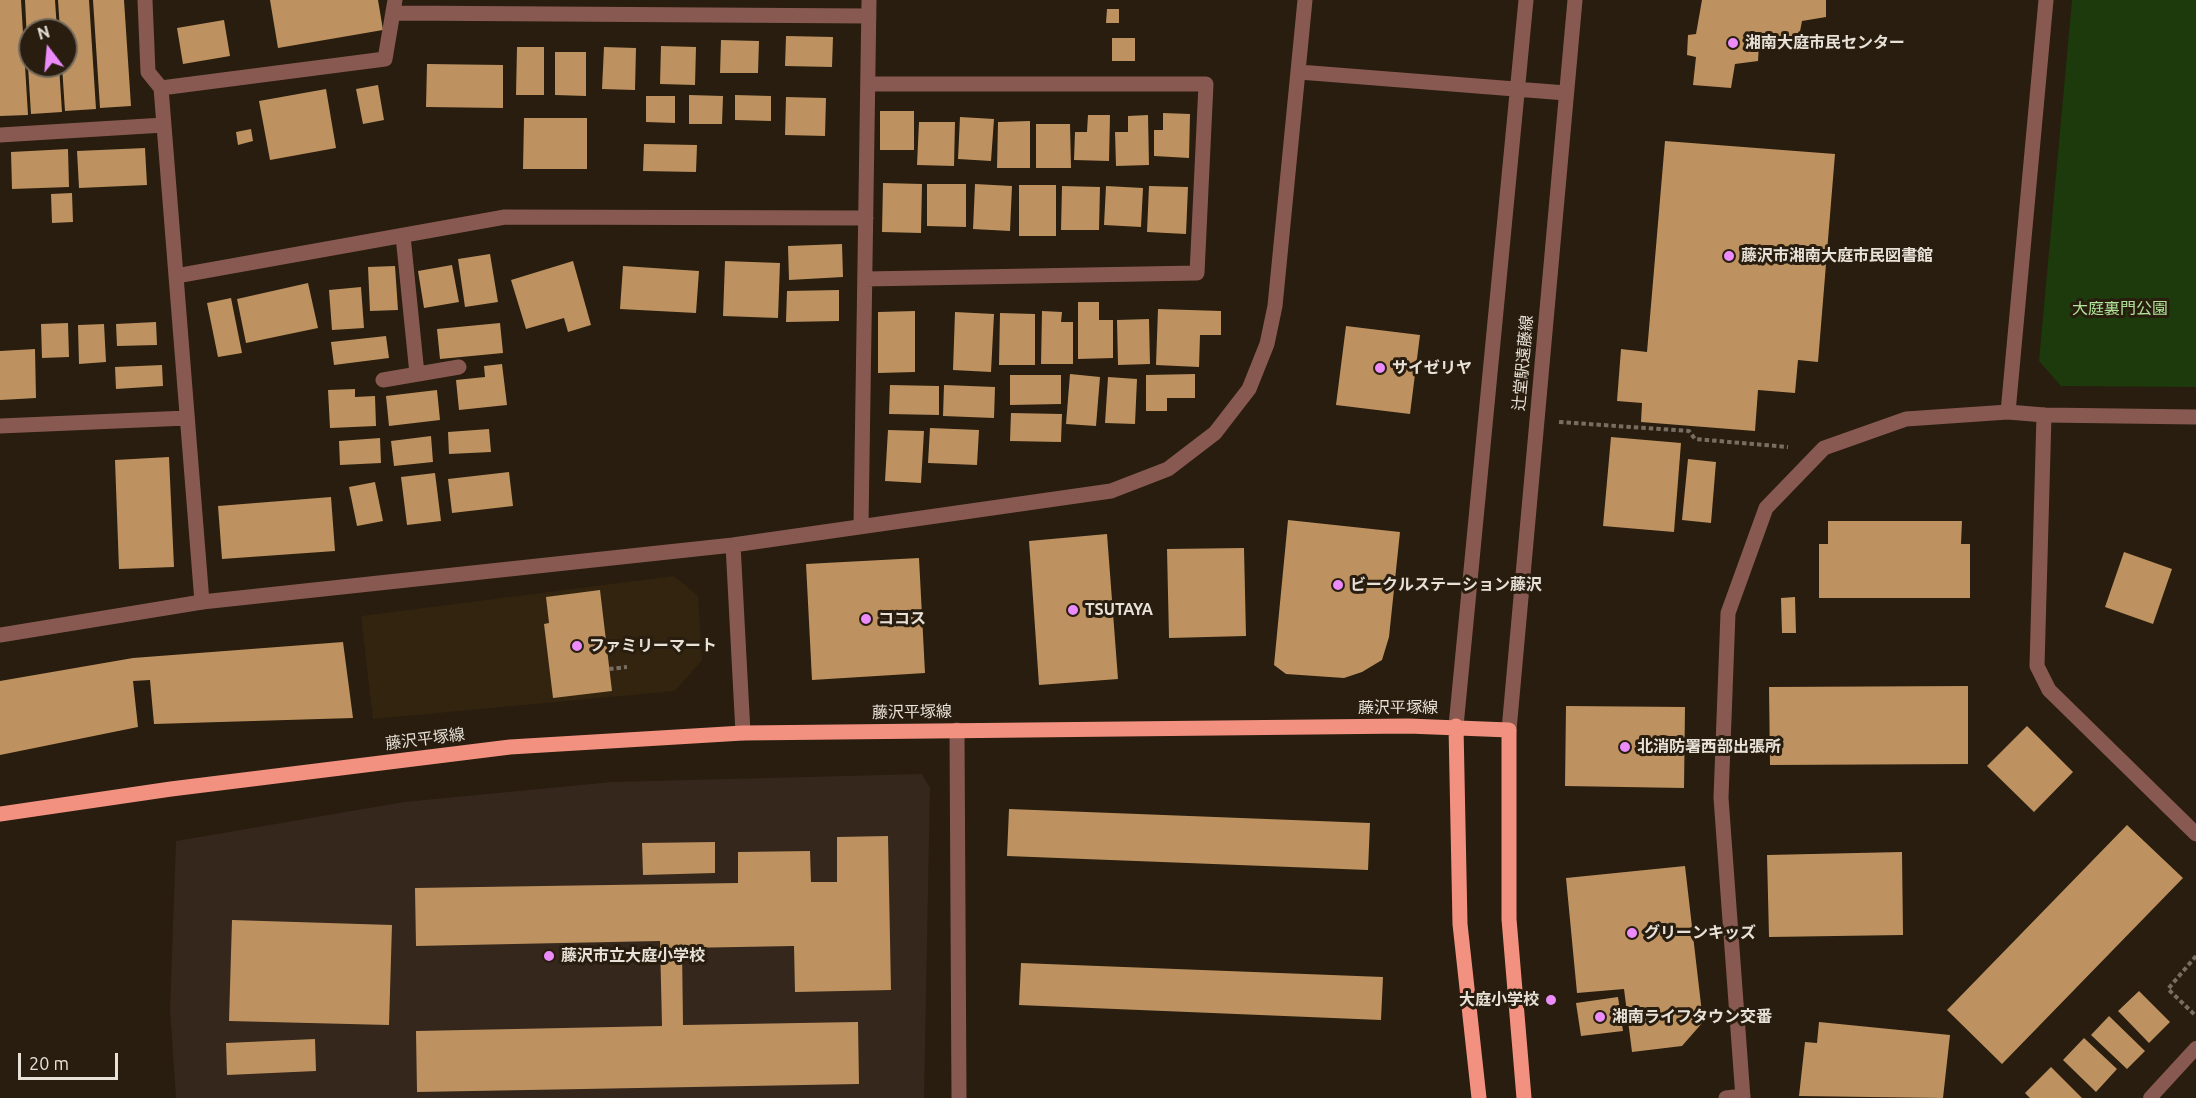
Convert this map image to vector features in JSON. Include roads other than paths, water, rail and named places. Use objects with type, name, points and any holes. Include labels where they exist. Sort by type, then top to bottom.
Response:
[{"type":"main road","name":"藤沢平塚線","points":[[0,814],[171,789],[510,747],[743,733],[1456,726],[1460,924],[1479,1098]]},
{"type":"main road","points":[[1456,726],[1509,730],[1509,919],[1524,1098]]},
{"type":"street","points":[[145,0],[148,72],[161,88],[202,603]]},
{"type":"street","points":[[861,526],[869,0]]},
{"type":"street","points":[[0,635],[202,603],[733,545],[1111,491],[1168,469],[1215,433],[1249,389],[1267,344],[1275,306],[1305,0]]},
{"type":"street","name":"辻堂駅遠藤線","points":[[1456,726],[1526,0]]},
{"type":"street","name":"辻堂駅遠藤線","points":[[1509,730],[1575,0]]},
{"type":"street","points":[[2008,412],[2046,0]]},
{"type":"street","points":[[161,88],[385,59],[395,6],[869,16]]},
{"type":"street","points":[[1299,72],[1566,93]]},
{"type":"street","points":[[865,279],[1197,273],[1206,84],[868,84]]},
{"type":"street","points":[[0,135],[164,125]]},
{"type":"street","points":[[176,276],[504,217],[866,218]]},
{"type":"street","points":[[403,236],[417,374]]},
{"type":"street","points":[[383,380],[459,367]]},
{"type":"street","points":[[1725,1098],[1744,1097],[1721,798],[1728,613],[1766,508],[1824,448],[1906,419],[2008,412],[2043,415],[2196,417]]},
{"type":"street","points":[[2043,415],[2037,666],[2049,690],[2196,834]]},
{"type":"street","points":[[0,426],[187,418]]},
{"type":"street","points":[[733,545],[743,733]]},
{"type":"street","points":[[957,730],[958,1098]]},
{"type":"lane","points":[[2150,1098],[2196,1048]]},
{"type":"place","name":"湘南大庭市民センター","points":[[1733,43]]},
{"type":"place","name":"藤沢市湘南大庭市民図書館","points":[[1729,256]]},
{"type":"place","name":"サイゼリヤ","points":[[1380,368]]},
{"type":"place","name":"ビークルステーション藤沢","points":[[1338,585]]},
{"type":"place","name":"TSUTAYA","points":[[1073,610]]},
{"type":"place","name":"ココス","points":[[866,619]]},
{"type":"place","name":"ファミリーマート","points":[[577,646]]},
{"type":"place","name":"北消防署西部出張所","points":[[1625,747]]},
{"type":"place","name":"グリーンキッズ","points":[[1632,933]]},
{"type":"place","name":"藤沢市立大庭小学校","points":[[549,956]]},
{"type":"place","name":"大庭小学校","points":[[1551,1000]]},
{"type":"place","name":"湘南ライフタウン交番","points":[[1600,1017]]},
{"type":"park label","name":"大庭裏門公園","points":[[2120,309]]}]
